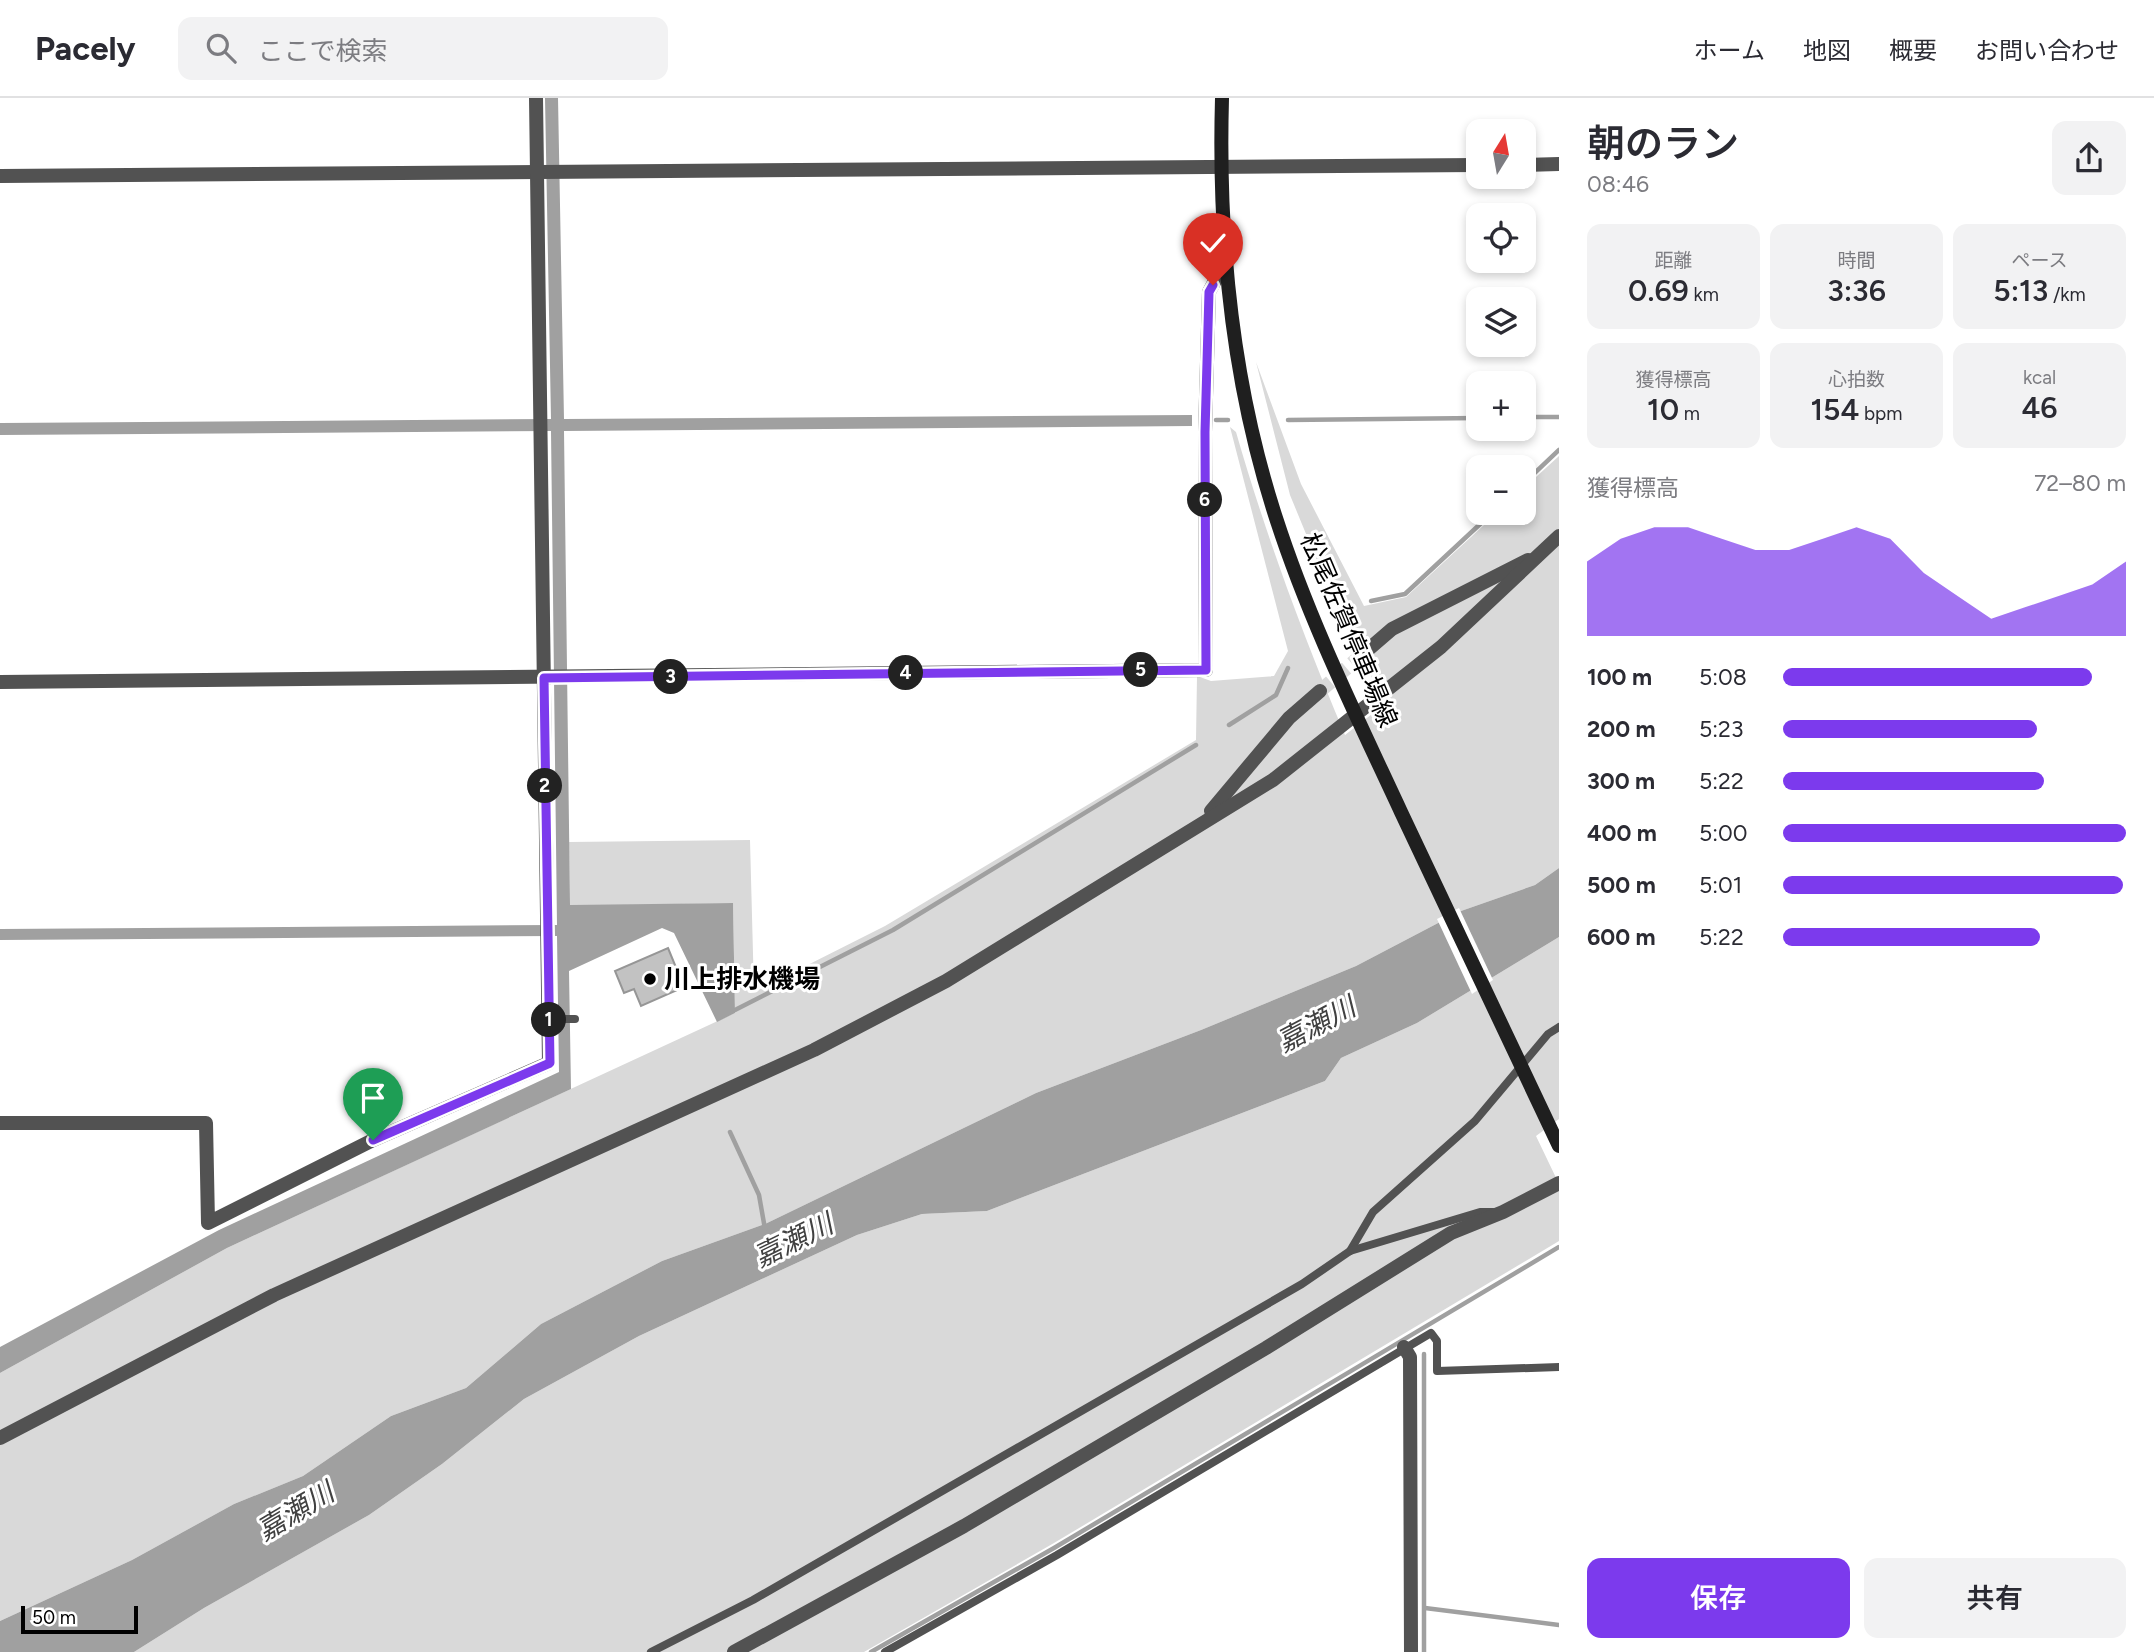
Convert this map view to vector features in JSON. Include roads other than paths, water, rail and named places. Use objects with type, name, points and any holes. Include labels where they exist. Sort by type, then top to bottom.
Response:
[{"type":"main road","name":"松尾佐賀停車場線","points":[[1222,98],[1220,167],[1234,340],[1255,439],[1276,516],[1309,613],[1559,1146]]},
{"type":"street","points":[[0,1123],[206,1123],[208,1223],[373,1140],[550,1063],[536,98]]},
{"type":"street","points":[[1536,165],[1559,164]]},
{"type":"street","points":[[0,176],[1466,165]]},
{"type":"street","points":[[0,682],[1206,670],[1205,432],[1209,292],[1226,260]]},
{"type":"street","points":[[0,1438],[274,1295],[814,1050],[946,981],[1273,780],[1441,647],[1559,536]]},
{"type":"street","points":[[1363,654],[1392,629],[1545,552]]},
{"type":"street","points":[[1203,821],[1289,718],[1320,691]]},
{"type":"street","points":[[734,1652],[964,1526],[1266,1348],[1451,1233],[1503,1212],[1559,1183]]},
{"type":"street","points":[[1404,1347],[1409,1357],[1411,1652]]},
{"type":"lane","points":[[549,1019],[575,1019]]},
{"type":"lane","points":[[1350,1251],[1373,1212],[1475,1121],[1548,1034],[1559,1027]]},
{"type":"lane","points":[[651,1652],[753,1600],[1302,1284],[1350,1251],[1480,1212],[1503,1212]]},
{"type":"lane","points":[[885,1652],[1057,1555],[1431,1333],[1437,1341],[1437,1371],[1559,1367]]},
{"type":"water","points":[[545,98],[558,98],[564,419],[1192,415],[1192,426],[564,431],[570,905],[733,903],[735,1013],[717,1022],[674,933],[662,928],[569,971],[571,1089],[227,1248],[0,1373],[0,1347],[219,1230],[559,1072],[557,936],[0,940],[0,929],[557,925],[551,431],[0,435],[0,423],[551,419]]},
{"type":"water","name":"嘉瀬川","points":[[1559,868],[1559,937],[1417,1023],[1341,1058],[1325,1081],[987,1211],[922,1214],[857,1235],[639,1336],[524,1399],[442,1464],[369,1515],[204,1608],[134,1652],[0,1652],[0,1621],[132,1560],[234,1504],[303,1476],[391,1416],[466,1388],[541,1324],[662,1261],[765,1224],[1036,1093],[1201,1030],[1356,966],[1461,911],[1535,885]]},
{"type":"waterway","points":[[1536,417],[1559,417]]},
{"type":"waterway","points":[[1288,420],[1466,418]]},
{"type":"waterway","points":[[1216,420],[1228,420]]},
{"type":"waterway","points":[[1536,472],[1559,450]]},
{"type":"waterway","points":[[1371,601],[1405,594],[1479,525]]},
{"type":"waterway","points":[[1229,725],[1276,695],[1288,668]]},
{"type":"waterway","points":[[735,1010],[893,930],[1196,745]]},
{"type":"waterway","name":"嘉瀬川","points":[[730,1132],[759,1195],[765,1229]]},
{"type":"waterway","points":[[871,1652],[1054,1548],[1559,1247]]},
{"type":"waterway","points":[[1424,1354],[1424,1652]]},
{"type":"waterway","points":[[1425,1608],[1559,1625]]},
{"type":"tunnel","points":[[1320,691],[1363,654]]},
{"type":"place","name":"川上排水機場","points":[[650,979]]}]
